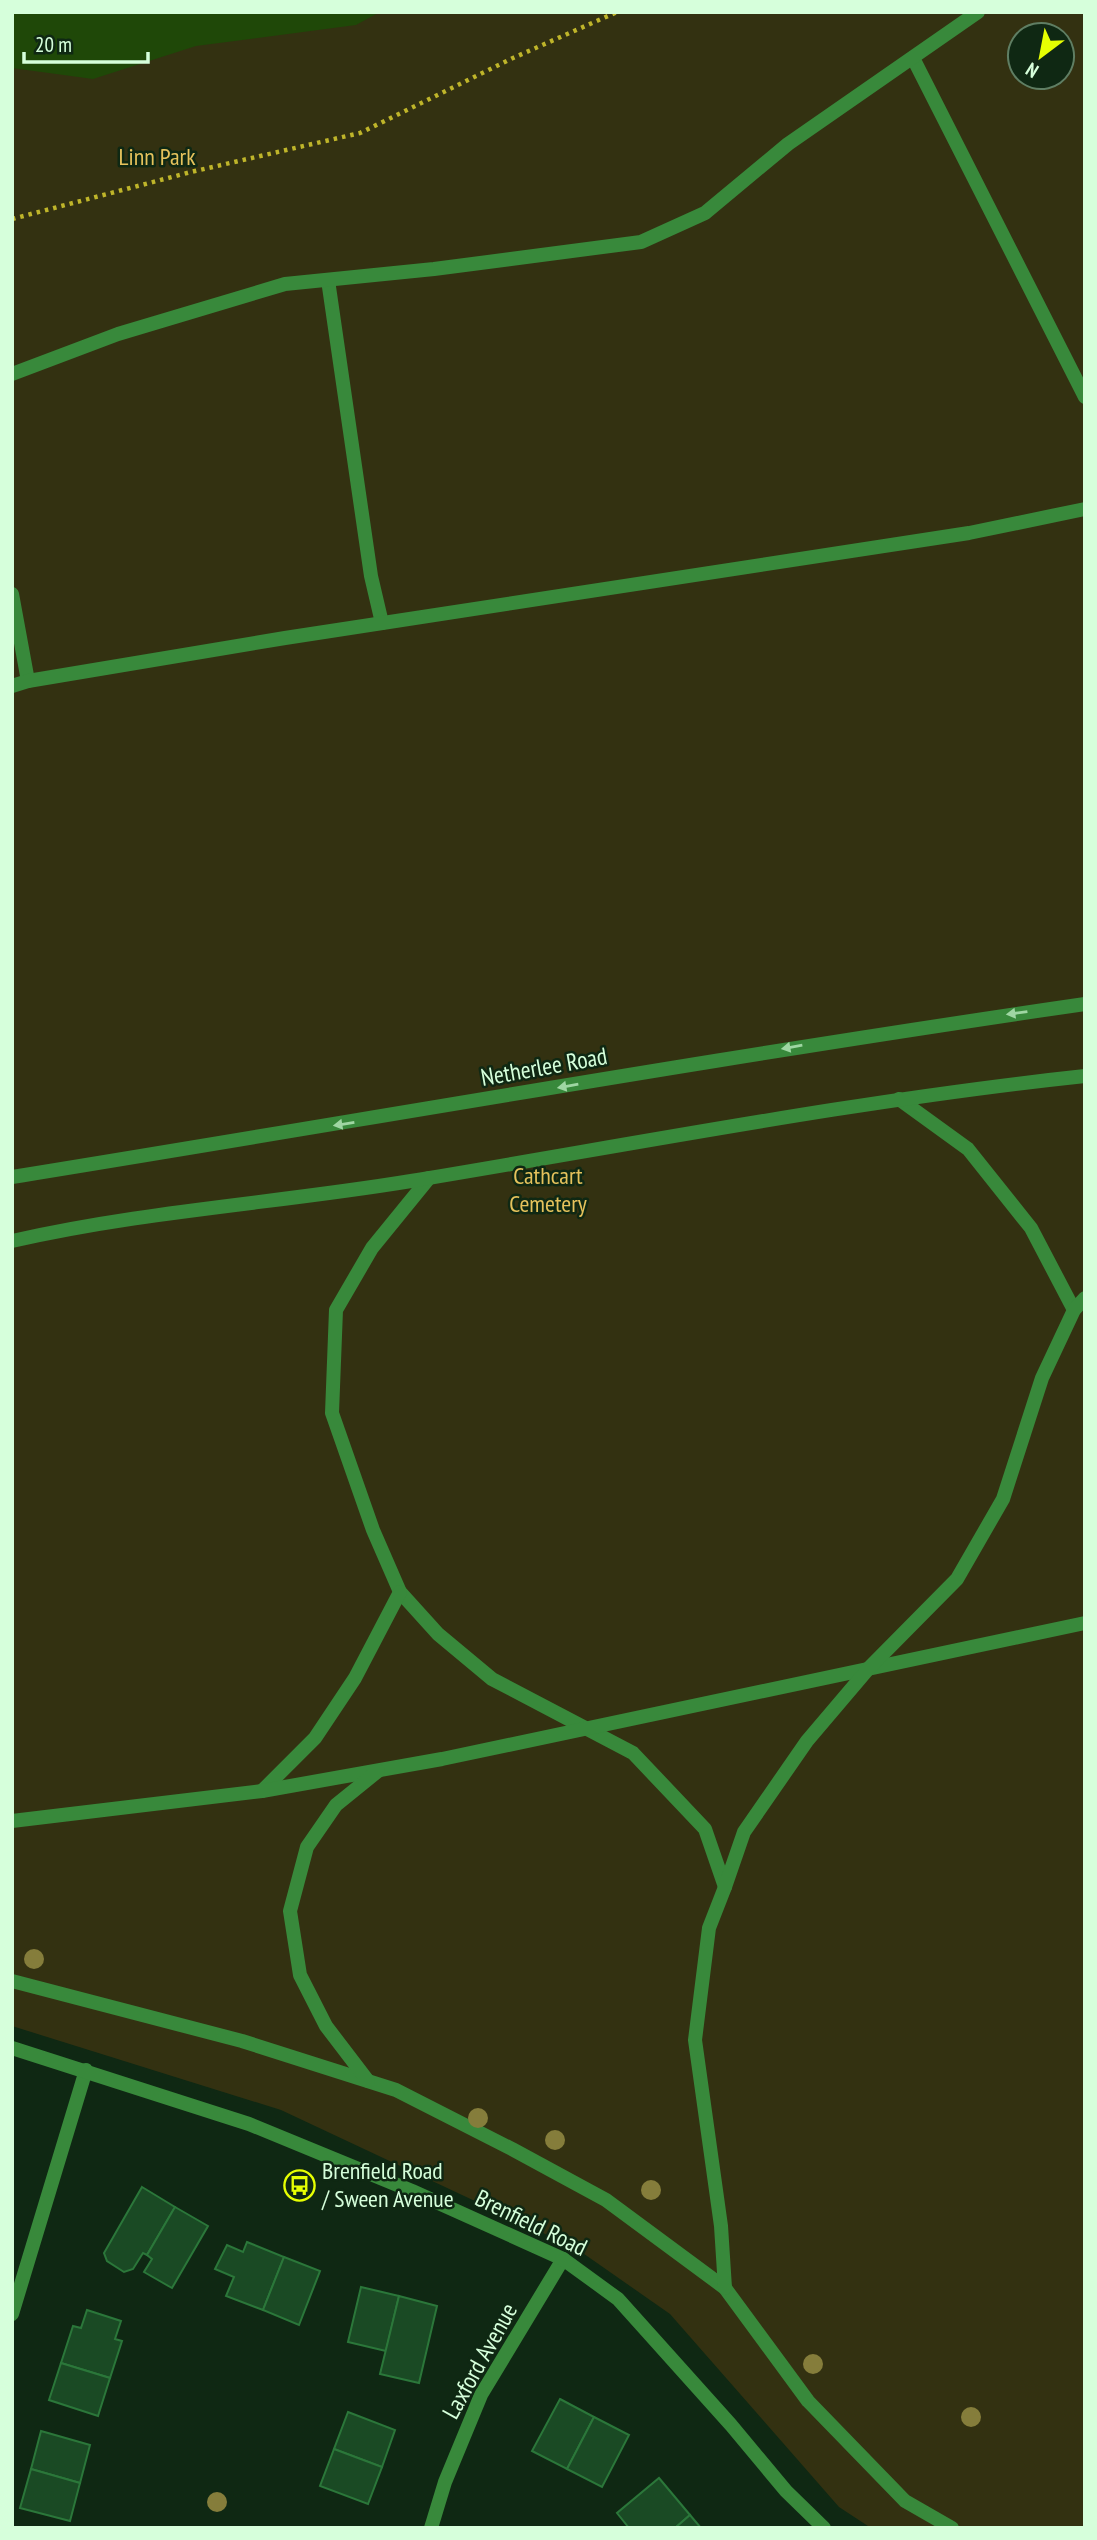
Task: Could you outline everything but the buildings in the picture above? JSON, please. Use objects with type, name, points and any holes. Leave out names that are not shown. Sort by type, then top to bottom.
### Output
[{"type":"street","points":[[12,374],[131,330],[285,284],[641,243],[705,213],[788,144],[978,12]]},
{"type":"street","points":[[913,58],[1085,397]]},
{"type":"street","points":[[328,280],[371,576],[382,623]]},
{"type":"street","points":[[12,686],[28,681],[382,623],[969,533],[1085,509]]},
{"type":"street","points":[[12,594],[28,681]]},
{"type":"street","name":"Netherlee Road","points":[[12,1177],[825,1042],[1085,1004]]},
{"type":"street","points":[[12,1241],[80,1226],[345,1192],[899,1099],[1085,1076]]},
{"type":"street","points":[[899,1099],[968,1149],[1031,1228],[1074,1310]]},
{"type":"street","points":[[429,1178],[372,1248],[336,1310],[332,1413],[373,1530],[400,1592],[438,1634],[492,1679],[633,1753],[705,1829],[724,1886]]},
{"type":"street","points":[[726,2288],[695,2040],[709,1928],[724,1886],[744,1832],[807,1741],[869,1668],[957,1579],[1003,1499],[1042,1378],[1074,1310],[1085,1298]]},
{"type":"street","points":[[262,1791],[315,1738],[355,1678],[400,1592]]},
{"type":"street","points":[[12,1821],[262,1791],[379,1770],[1085,1623]]},
{"type":"street","points":[[368,2081],[326,2026],[300,1975],[290,1911],[307,1847],[336,1805],[379,1770]]},
{"type":"street","points":[[12,1981],[242,2042],[396,2090],[606,2200],[726,2288],[808,2401],[905,2501],[952,2528]]},
{"type":"street","name":"Brenfield Road","points":[[12,2048],[249,2124],[412,2191],[563,2259],[618,2299],[786,2491],[824,2528]]},
{"type":"street","points":[[12,2314],[86,2070]]},
{"type":"street","name":"Laxford Avenue","points":[[431,2528],[445,2482],[481,2395],[563,2259]]},
{"type":"path","points":[[12,219],[191,172],[360,133],[513,58],[617,12]]},
{"type":"green space","name":"Cathcart Cemetery","points":[[12,12],[1085,12],[1085,2528],[871,2528],[839,2507],[670,2314],[577,2249],[281,2110],[12,2026]]},
{"type":"shaded area","points":[[12,12],[380,12],[356,25],[196,46],[93,79],[12,68]]},
{"type":"place","name":"Brenfield Road / Sween Avenue","points":[[299,2185]]},
{"type":"park label","name":"Linn Park","points":[[157,157]]}]
